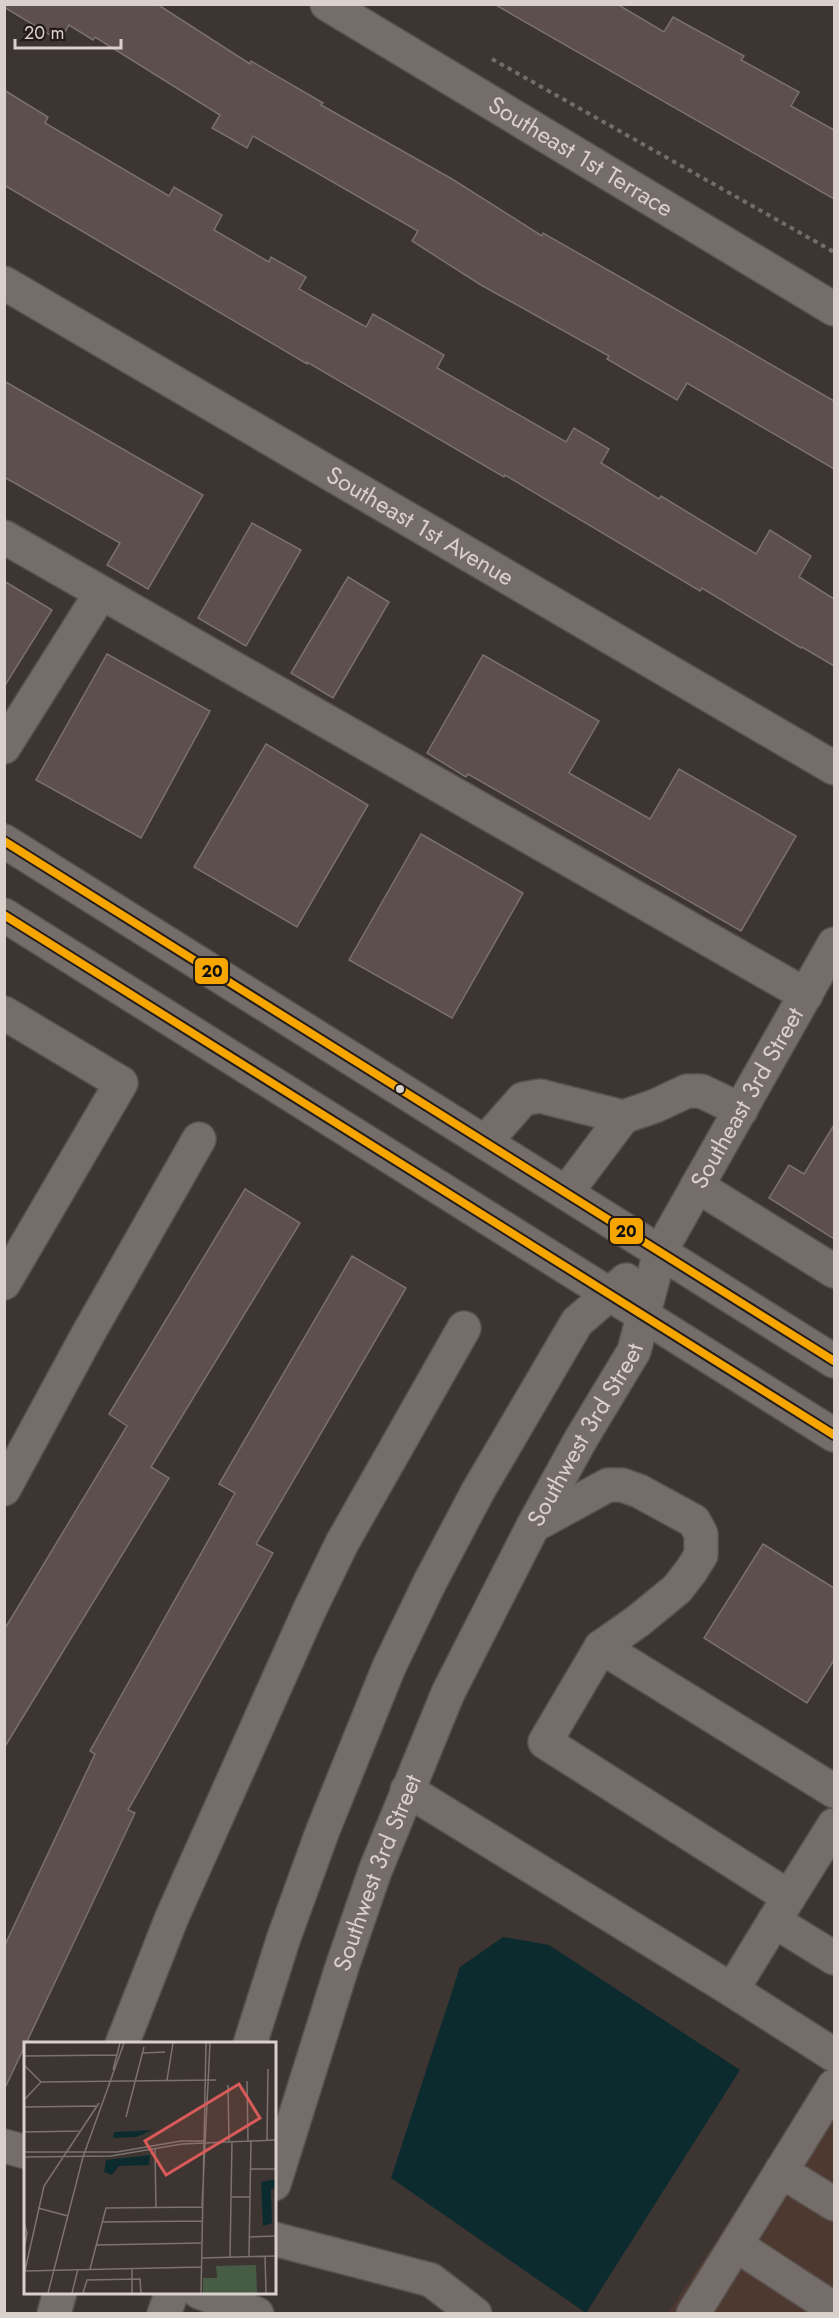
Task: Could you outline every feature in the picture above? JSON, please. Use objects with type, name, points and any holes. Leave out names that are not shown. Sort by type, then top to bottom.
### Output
[{"type":"street","name":"Southeast 1st Terrace","points":[[327,4],[834,309]]},
{"type":"street","name":"Southeast 1st Avenue","points":[[4,283],[834,768]]},
{"type":"street","points":[[4,537],[806,995]]},
{"type":"street","points":[[4,747],[100,593]]},
{"type":"street","points":[[4,842],[834,1360]]},
{"type":"street","points":[[4,915],[834,1435]]},
{"type":"street","name":"Southeast 3rd Street","points":[[660,1252],[834,944]]},
{"type":"street","points":[[4,1012],[121,1083],[4,1283]]},
{"type":"street","points":[[485,1142],[522,1099],[540,1096],[623,1117],[655,1106],[687,1091],[701,1091],[741,1110]]},
{"type":"street","points":[[566,1193],[623,1117]]},
{"type":"street","points":[[4,1489],[88,1334],[199,1139]]},
{"type":"street","points":[[697,1186],[834,1271]]},
{"type":"street","points":[[250,2042],[284,1937],[323,1830],[394,1656],[478,1491],[577,1322],[660,1252]]},
{"type":"street","name":"Southwest 3rd Street","points":[[276,2178],[342,1967],[375,1871],[407,1790],[448,1693],[533,1526],[581,1439],[634,1351],[660,1252]]},
{"type":"street","points":[[122,2042],[177,1907],[309,1611],[342,1543],[464,1328]]},
{"type":"street","points":[[533,1526],[608,1485],[622,1485],[639,1491],[694,1521],[701,1534],[701,1555],[691,1571],[677,1589],[601,1647],[545,1742],[782,1909],[834,1958]]},
{"type":"street","points":[[601,1647],[834,1791]]},
{"type":"street","points":[[407,1790],[834,2055]]},
{"type":"street","points":[[732,1990],[834,1825]]},
{"type":"street","points":[[693,2313],[834,2086]]},
{"type":"street","points":[[4,2146],[24,2151]]},
{"type":"street","points":[[781,2171],[834,2204]]},
{"type":"street","points":[[276,2240],[431,2280],[475,2313]]},
{"type":"street","points":[[736,2245],[834,2309]]},
{"type":"street","points":[[54,2313],[59,2294]]},
{"type":"street","points":[[164,2313],[171,2294]]},
{"type":"street","points":[[205,2294],[241,2306]]},
{"type":"path","points":[[483,54],[834,252]]},
{"type":"shaded area","points":[[834,2064],[834,2313],[668,2313]]},
{"type":"water","points":[[503,1937],[549,1945],[740,2070],[586,2313],[391,2178],[460,1967]]},
{"type":"building","points":[[4,4],[157,4],[250,64],[251,61],[323,103],[321,105],[452,179],[542,236],[543,233],[834,401],[834,469],[687,383],[677,400],[607,359],[609,356],[481,285],[412,241],[418,231],[253,136],[247,148],[212,128],[220,115],[95,37],[93,40],[69,25],[60,41],[4,7]]},
{"type":"building","points":[[494,4],[617,4],[664,32],[673,17],[744,56],[741,60],[799,92],[791,106],[834,130],[834,199]]},
{"type":"building","points":[[4,90],[48,117],[45,123],[169,196],[174,187],[222,215],[214,230],[269,262],[271,257],[306,277],[299,289],[366,327],[373,314],[444,355],[437,368],[566,442],[574,428],[609,449],[601,463],[659,499],[661,496],[756,554],[770,530],[811,556],[799,577],[834,599],[834,666],[702,588],[700,591],[505,475],[504,477],[307,362],[307,364],[4,185]]},
{"type":"building","points":[[4,381],[203,495],[148,589],[107,565],[120,543],[4,477]]},
{"type":"building","points":[[252,523],[301,550],[246,646],[198,618]]},
{"type":"building","points":[[348,577],[389,602],[333,698],[291,673]]},
{"type":"building","points":[[4,581],[52,610],[4,687]]},
{"type":"building","points":[[107,654],[210,711],[141,838],[36,780]]},
{"type":"building","points":[[483,655],[599,721],[569,773],[650,819],[679,769],[796,836],[741,931],[468,774],[466,777],[427,753]]},
{"type":"building","points":[[266,744],[368,805],[297,927],[194,867]]},
{"type":"building","points":[[421,834],[523,893],[452,1018],[349,960]]},
{"type":"building","points":[[834,1125],[834,1239],[769,1198],[789,1165],[804,1174]]},
{"type":"building","points":[[245,1189],[300,1223],[151,1467],[169,1478],[4,1748],[4,1630],[127,1426],[109,1414]]},
{"type":"building","points":[[352,1256],[406,1288],[256,1544],[273,1553],[128,1810],[135,1813],[27,2042],[24,2042],[24,2048],[4,2090],[4,1947],[95,1754],[90,1751],[235,1493],[219,1484]]},
{"type":"building","points":[[763,1544],[834,1588],[834,1660],[807,1703],[704,1638]]},
{"type":"transit line","name":"20","points":[[4,841],[834,1361]]},
{"type":"transit line","name":"20","points":[[4,915],[834,1435]]}]
